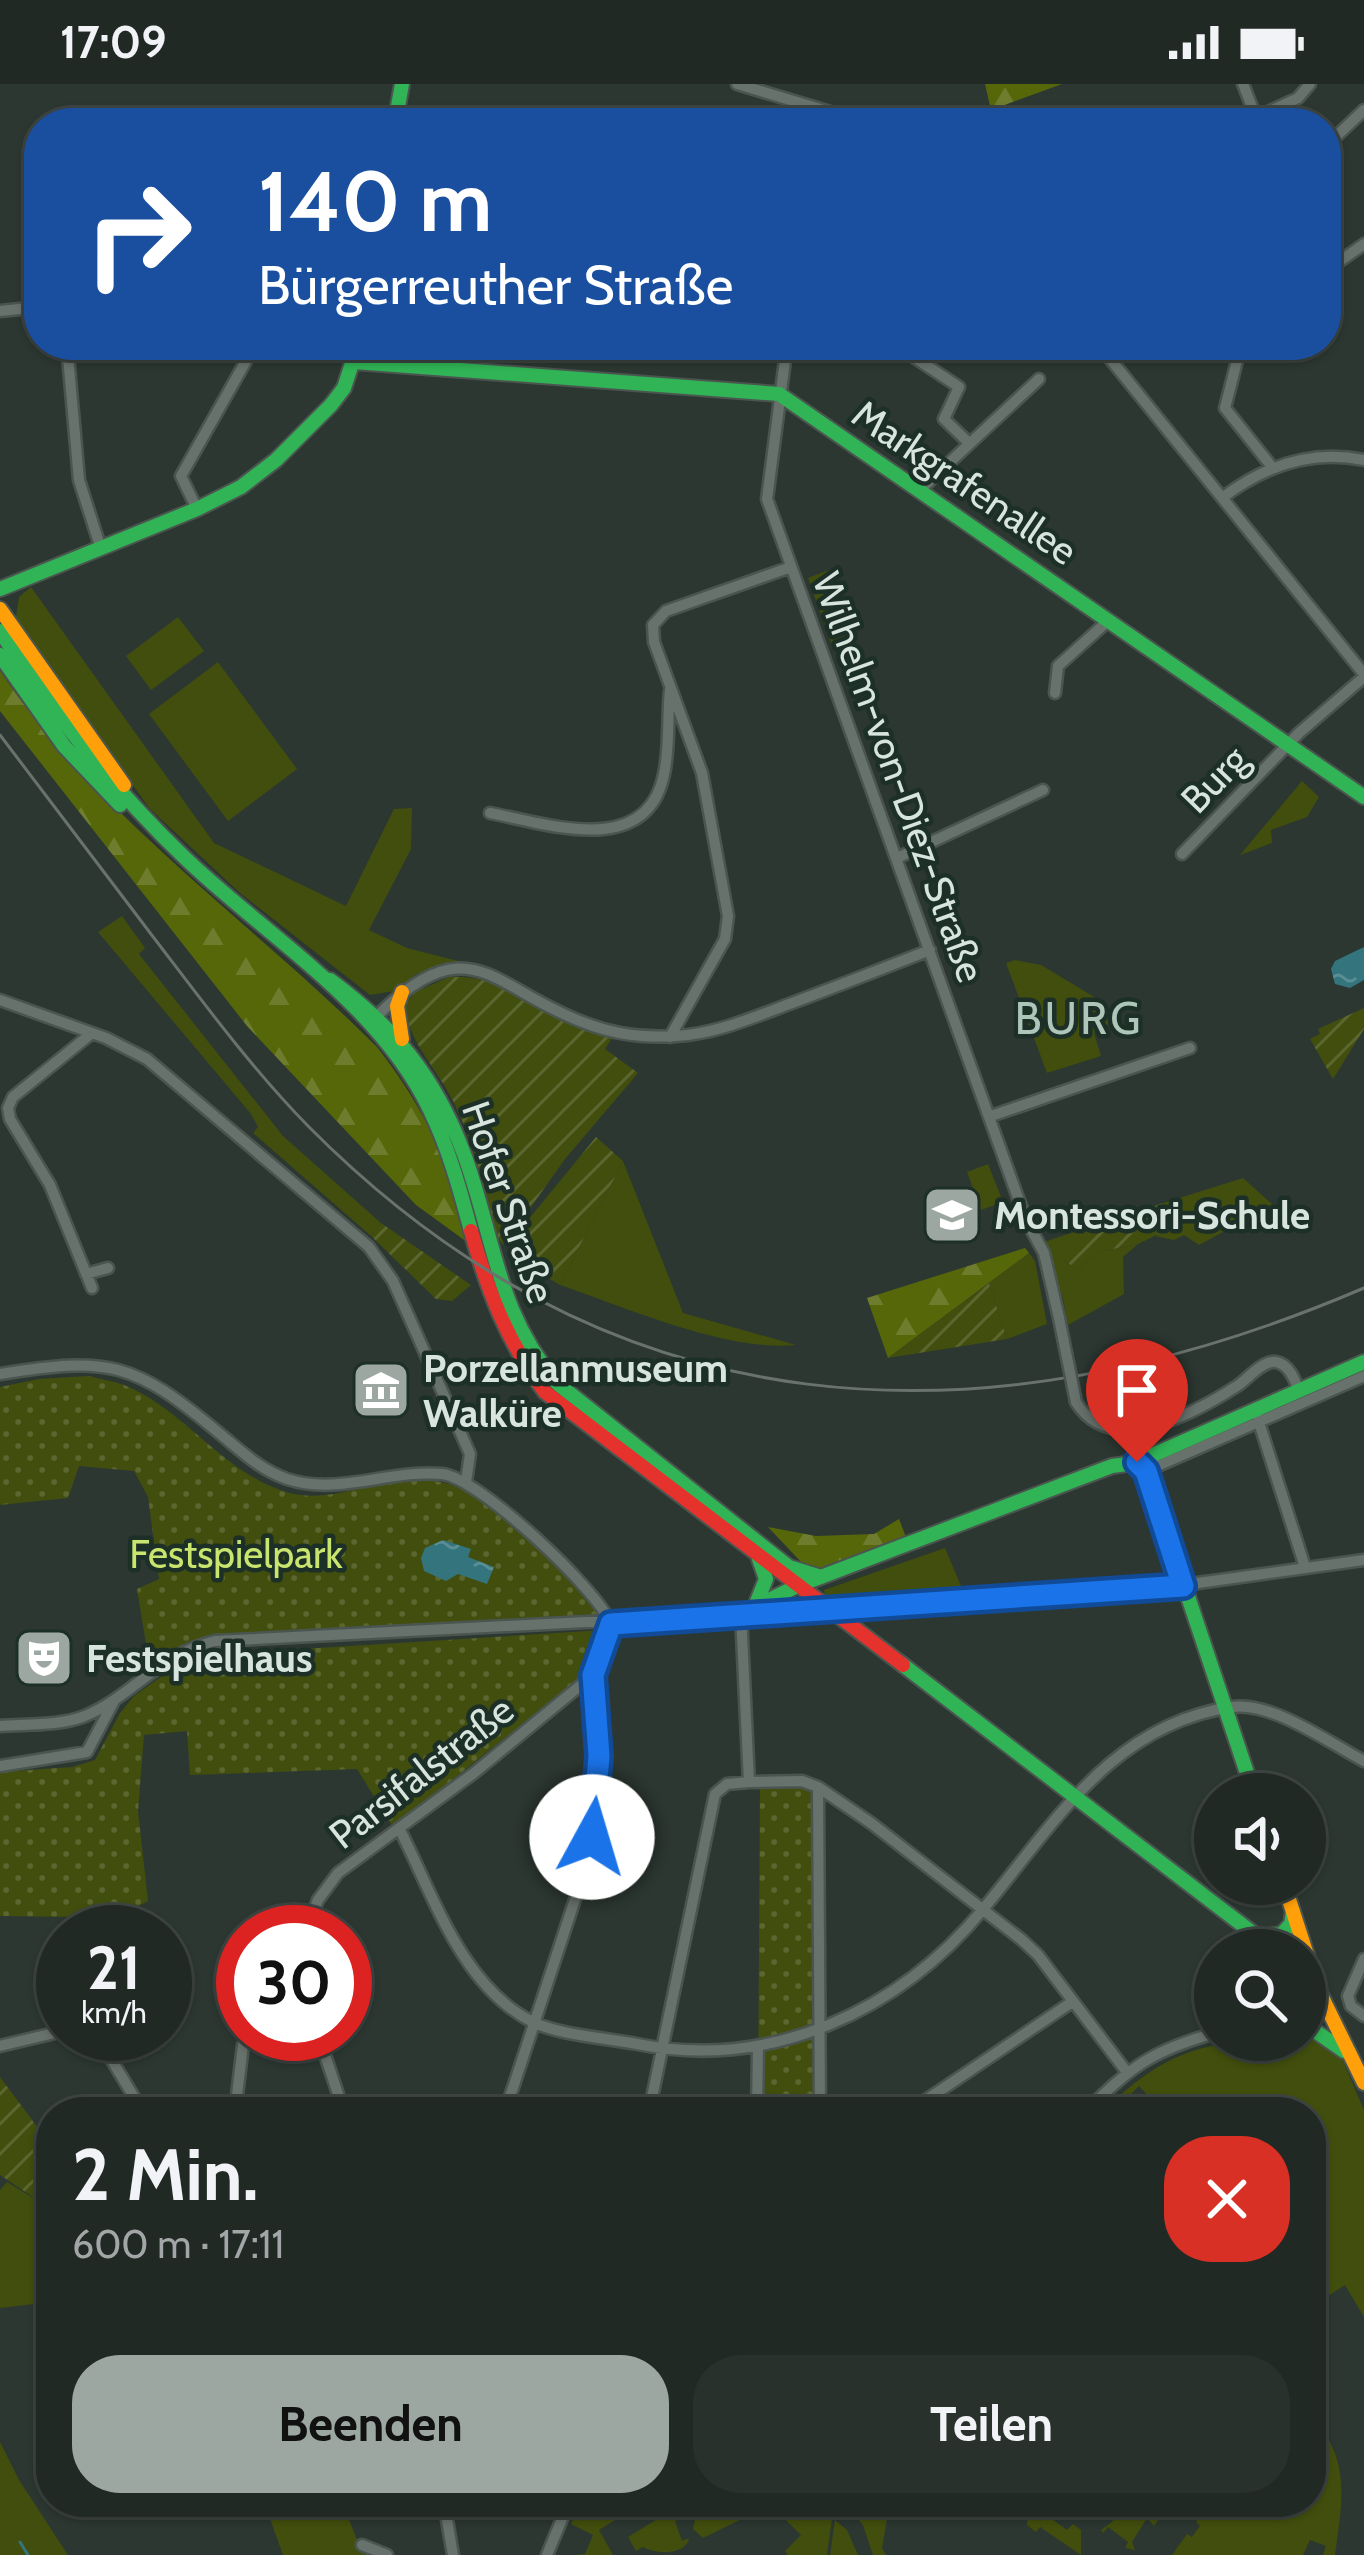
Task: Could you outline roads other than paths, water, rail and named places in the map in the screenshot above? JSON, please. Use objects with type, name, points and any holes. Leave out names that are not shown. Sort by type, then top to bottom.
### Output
[{"type":"main road","points":[[0,589],[242,487],[331,405],[355,362]]},
{"type":"main road","name":"Markgrafenallee","points":[[355,362],[779,394],[1364,797]]},
{"type":"main road","points":[[0,574],[28,578]]},
{"type":"main road","points":[[28,578],[3,620],[132,795],[145,820]]},
{"type":"main road","points":[[0,655],[88,774],[120,806],[145,820]]},
{"type":"main road","name":"Hofer Straße","points":[[145,820],[218,890],[404,1043],[444,1106],[465,1157],[511,1314],[531,1353],[558,1384],[789,1567],[821,1577]]},
{"type":"main road","name":"Hofer Straße","points":[[313,968],[351,992],[429,1106],[450,1153],[497,1317],[529,1374],[545,1391],[759,1559],[1250,1929]]},
{"type":"main road","points":[[351,992],[374,1001],[399,995],[397,1020],[404,1043]]},
{"type":"main road","points":[[740,1614],[797,1586],[1137,1465],[1157,1450],[1257,1415],[1299,1390],[1364,1362]]},
{"type":"main road","points":[[1137,1465],[1247,1773]]},
{"type":"main road","points":[[756,1604],[766,1579],[759,1559]]},
{"type":"main road","points":[[777,1612],[775,1601],[780,1594]]},
{"type":"main road","points":[[740,1614],[829,1610]]},
{"type":"main road","points":[[1291,1905],[1298,1929]]},
{"type":"main road","points":[[1286,1929],[1293,1912]]},
{"type":"main road","points":[[1326,2012],[1364,2083]]},
{"type":"main road","points":[[1326,2036],[1355,2063]]},
{"type":"street","points":[[737,84],[808,108]]},
{"type":"street","points":[[1279,108],[1298,98],[1310,84]]},
{"type":"street","points":[[1341,132],[1364,110]]},
{"type":"street","points":[[68,360],[79,480],[100,549]]},
{"type":"street","points":[[197,509],[181,476],[247,360]]},
{"type":"street","name":"Wilhelm-von-Diez-Straße","points":[[785,360],[767,500],[1026,1220],[1044,1253],[1076,1402],[1096,1423],[1136,1430],[1156,1426],[1231,1390],[1271,1362],[1289,1371],[1299,1390]]},
{"type":"street","points":[[918,360],[959,387],[944,419],[968,443]]},
{"type":"street","points":[[1111,360],[1364,675],[1288,744]]},
{"type":"street","points":[[1236,360],[1225,408],[1272,467]]},
{"type":"street","points":[[920,490],[1039,380]]},
{"type":"street","points":[[1222,498],[1272,467],[1323,456],[1364,460]]},
{"type":"street","points":[[670,1037],[725,939],[728,916],[702,772],[653,636],[659,616],[791,567]]},
{"type":"street","points":[[1055,693],[1058,666],[1108,620]]},
{"type":"street","points":[[490,813],[587,830],[611,830],[635,820],[652,804],[664,778],[670,687]]},
{"type":"street","name":"Burg","points":[[1182,854],[1288,744]]},
{"type":"street","points":[[897,858],[1043,790]]},
{"type":"street","points":[[372,1020],[430,975],[483,970],[583,1023],[616,1033],[670,1037],[737,1023],[930,950]]},
{"type":"street","points":[[0,1016],[6,1003],[134,1051],[163,1070],[379,1257],[470,1454],[466,1482]]},
{"type":"street","points":[[92,1033],[13,1097],[8,1108],[50,1185],[92,1288]]},
{"type":"street","points":[[991,1116],[1190,1048]]},
{"type":"street","points":[[86,1274],[108,1268]]},
{"type":"street","points":[[0,1374],[64,1364],[141,1376],[170,1393],[256,1463],[302,1483],[441,1474],[466,1482],[594,1594],[611,1624],[593,1675],[598,1713],[597,1811],[571,1920],[510,2097]]},
{"type":"street","points":[[1305,1567],[1257,1415],[1364,1376]]},
{"type":"street","points":[[829,1610],[1183,1586],[1364,1560]]},
{"type":"street","points":[[0,1726],[83,1717],[164,1661],[215,1641],[740,1614],[749,1782]]},
{"type":"street","name":"Parsifalstraße","points":[[316,1905],[332,1879],[593,1675]]},
{"type":"street","points":[[0,1766],[87,1752],[115,1698]]},
{"type":"street","points":[[399,1828],[471,1966],[488,1988],[534,2024],[664,2050],[758,2048],[819,2031],[856,2013],[919,1971],[983,1910],[1074,1793],[1136,1743],[1166,1728],[1226,1707],[1255,1705],[1364,1761]]},
{"type":"street","points":[[653,2097],[715,1794],[727,1784],[749,1782],[802,1781],[818,1787],[983,1910],[1038,1955],[1126,2072]]},
{"type":"street","points":[[818,1787],[820,2097]]},
{"type":"street","points":[[1364,1959],[1348,1996],[1351,2006],[1364,2016]]},
{"type":"street","points":[[930,2097],[1072,2002]]},
{"type":"street","points":[[0,2046],[36,2037]]},
{"type":"street","points":[[1100,2097],[1151,2054],[1194,2040]]},
{"type":"street","points":[[757,2097],[758,2048]]},
{"type":"street","points":[[112,2061],[134,2097]]},
{"type":"street","points":[[237,2097],[241,2061]]},
{"type":"street","points":[[327,2061],[339,2097]]},
{"type":"street","points":[[447,2517],[453,2555]]},
{"type":"street","points":[[547,2555],[563,2517]]},
{"type":"street","points":[[362,2545],[387,2555]]},
{"type":"water","points":[[1364,947],[1364,980],[1350,988],[1335,984],[1331,969],[1335,961]]},
{"type":"water","points":[[443,1540],[471,1549],[468,1557],[494,1567],[487,1584],[458,1574],[446,1581],[424,1571],[425,1548]]},
{"type":"waterway","points":[[20,2542],[28,2555]]},
{"type":"railway","points":[[0,735],[228,1035],[309,1127],[426,1229],[549,1305],[676,1356],[807,1384],[942,1390],[1080,1375],[1221,1341],[1364,1288]]},
{"type":"place","name":"Montessori-Schule","points":[[952,1215]]},
{"type":"place","name":"Porzellanmuseum Walküre","points":[[381,1390]]},
{"type":"place","name":"Festspielhaus","points":[[44,1658]]},
{"type":"district","name":"BURG","points":[[1079,1018]]},
{"type":"park label","name":"Festspielpark","points":[[236,1554]]}]
